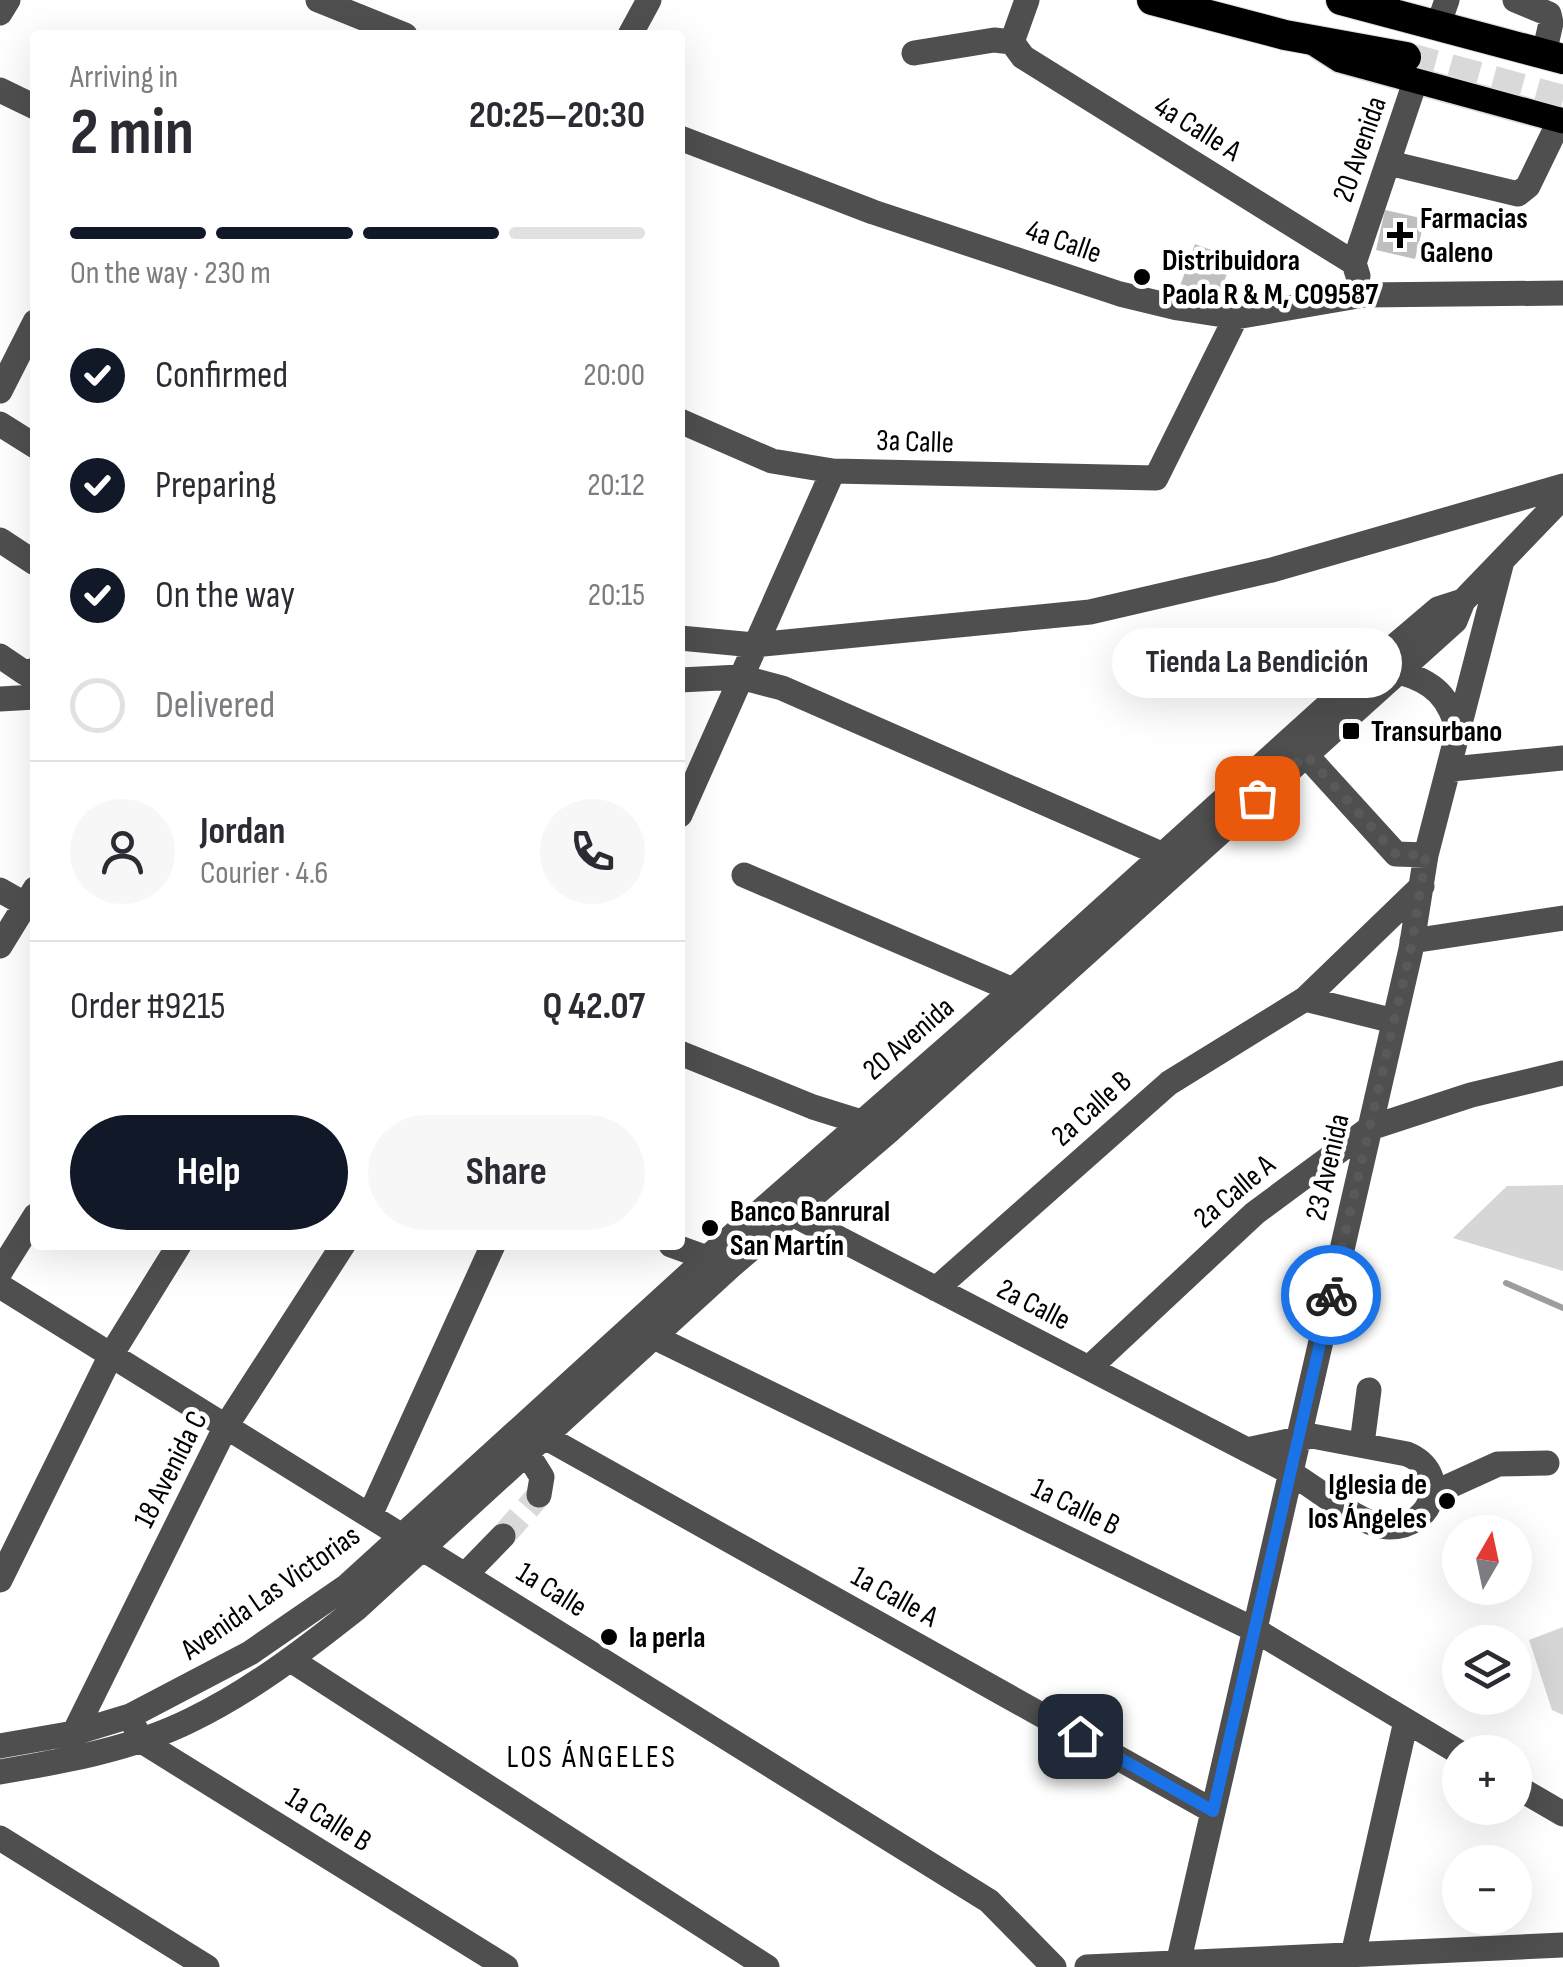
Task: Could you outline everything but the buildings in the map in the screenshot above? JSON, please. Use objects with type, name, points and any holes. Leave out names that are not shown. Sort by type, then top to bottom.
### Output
[{"type":"highway","points":[[1152,0],[1411,69]]},
{"type":"highway","points":[[1341,0],[1443,13],[1554,56]]},
{"type":"main road","points":[[1411,69],[1562,120]]},
{"type":"street","points":[[0,14],[8,0]]},
{"type":"street","points":[[318,0],[393,30]]},
{"type":"street","points":[[633,30],[649,0]]},
{"type":"street","points":[[914,53],[994,40],[1012,42],[1027,0]]},
{"type":"street","points":[[1516,0],[1548,14],[1554,56]]},
{"type":"street","name":"4a Calle A","points":[[1012,42],[1023,57],[1354,263]]},
{"type":"street","name":"20 Avenida","points":[[1354,263],[1389,163],[1411,69]]},
{"type":"street","points":[[0,90],[30,105]]},
{"type":"street","points":[[1389,163],[1518,194],[1528,186],[1562,120]]},
{"type":"street","name":"4a Calle","points":[[685,140],[873,212],[1120,294],[1236,317],[1364,295],[1563,292]]},
{"type":"street","points":[[1354,263],[1364,295]]},
{"type":"street","name":"3a Calle","points":[[685,423],[772,461],[833,471],[1156,478],[1236,317]]},
{"type":"street","points":[[0,391],[30,332]]},
{"type":"street","points":[[0,424],[30,443]]},
{"type":"street","points":[[685,804],[833,471]]},
{"type":"street","points":[[685,638],[754,645],[1090,612],[1272,570],[1563,486]]},
{"type":"street","name":"20 Avenida","points":[[414,1542],[707,1258],[1013,990],[1306,755],[1399,672],[1455,621],[1463,601],[1563,497]]},
{"type":"street","points":[[0,540],[30,560]]},
{"type":"street","name":"23 Avenida","points":[[1167,1965],[1213,1811],[1412,941],[1426,855],[1452,769],[1502,561]]},
{"type":"street","name":"20 Avenida","points":[[414,1542],[536,1445],[792,1214],[1438,609],[1463,601]]},
{"type":"street","points":[[0,656],[20,673]]},
{"type":"street","points":[[1399,672],[1428,680],[1450,703],[1459,732]]},
{"type":"street","points":[[685,680],[740,677],[782,688],[1174,859]]},
{"type":"street","points":[[0,700],[30,698]]},
{"type":"street","points":[[1306,755],[1396,854],[1426,855]]},
{"type":"street","points":[[1452,769],[1563,758]]},
{"type":"street","points":[[744,875],[1013,990]]},
{"type":"street","name":"2a Calle B","points":[[936,1290],[1169,1082],[1306,999],[1422,886]]},
{"type":"street","points":[[0,890],[30,900]]},
{"type":"street","points":[[0,946],[30,904]]},
{"type":"street","points":[[1412,941],[1563,918]]},
{"type":"street","points":[[1306,999],[1394,1021]]},
{"type":"street","points":[[685,1056],[861,1122]]},
{"type":"street","name":"2a Calle A","points":[[1089,1368],[1254,1213],[1370,1128],[1471,1095],[1563,1074]]},
{"type":"street","name":"2a Calle","points":[[792,1214],[1291,1472],[1380,1527],[1407,1526],[1420,1520],[1432,1494]]},
{"type":"street","points":[[0,1272],[30,1224]]},
{"type":"street","points":[[0,1580],[111,1354],[176,1250]]},
{"type":"street","name":"18 Avenida C","points":[[74,1733],[226,1426],[339,1250]]},
{"type":"street","points":[[370,1515],[491,1250]]},
{"type":"street","points":[[685,1250],[707,1258]]},
{"type":"street","name":"1a Calle","points":[[0,1286],[989,1901],[1054,1967]]},
{"type":"street","name":"1a Calle B","points":[[654,1336],[1255,1630],[1442,1742]]},
{"type":"street","points":[[1362,1444],[1368,1390]]},
{"type":"street","points":[[1247,1450],[1299,1437],[1362,1444],[1418,1458],[1430,1472],[1432,1494],[1498,1464],[1547,1463]]},
{"type":"street","points":[[536,1445],[542,1477],[539,1495]]},
{"type":"street","name":"1a Calle A","points":[[536,1445],[1213,1811]]},
{"type":"street","points":[[466,1574],[504,1536]]},
{"type":"street","name":"Avenida Las Victorias","points":[[0,1746],[190,1720],[291,1660],[395,1576],[414,1542]]},
{"type":"street","name":"Avenida Las Victorias","points":[[0,1772],[135,1728],[414,1542]]},
{"type":"street","points":[[291,1660],[766,1967]]},
{"type":"street","points":[[1353,1955],[1406,1721]]},
{"type":"street","name":"1a Calle B","points":[[135,1728],[506,1967]]},
{"type":"street","points":[[1532,1796],[1563,1814]]},
{"type":"street","points":[[0,1838],[168,1957],[207,1967]]},
{"type":"street","points":[[1087,1967],[1229,1965],[1563,1945]]},
{"type":"shaded area","points":[[1563,1185],[1563,1271],[1453,1238],[1507,1186]]},
{"type":"shaded area","points":[[1563,1627],[1563,1715],[1552,1710],[1532,1639]]},
{"type":"waterway","points":[[1506,1283],[1563,1308]]},
{"type":"tunnel","points":[[1406,57],[1563,100]]},
{"type":"tunnel","points":[[503,1536],[539,1495]]},
{"type":"way so far","points":[[1257,798],[1306,755],[1396,854],[1426,855],[1411,948],[1331,1295]]},
{"type":"place","name":"Farmacias Galeno","points":[[1400,235]]},
{"type":"place","name":"Distribuidora Paola R & M, C09587","points":[[1142,277]]},
{"type":"place","name":"Transurbano","points":[[1351,731]]},
{"type":"place","name":"Tienda La Bendición","points":[[1257,798]]},
{"type":"place","name":"Banco Banrural San Martín","points":[[710,1228]]},
{"type":"place","name":"Iglesia de los Ángeles","points":[[1447,1501]]},
{"type":"place","name":"la perla","points":[[609,1637]]},
{"type":"district","name":"LOS ÁNGELES","points":[[592,1756]]},
{"type":"route","points":[[1080,1736],[1213,1811],[1331,1295]]}]
